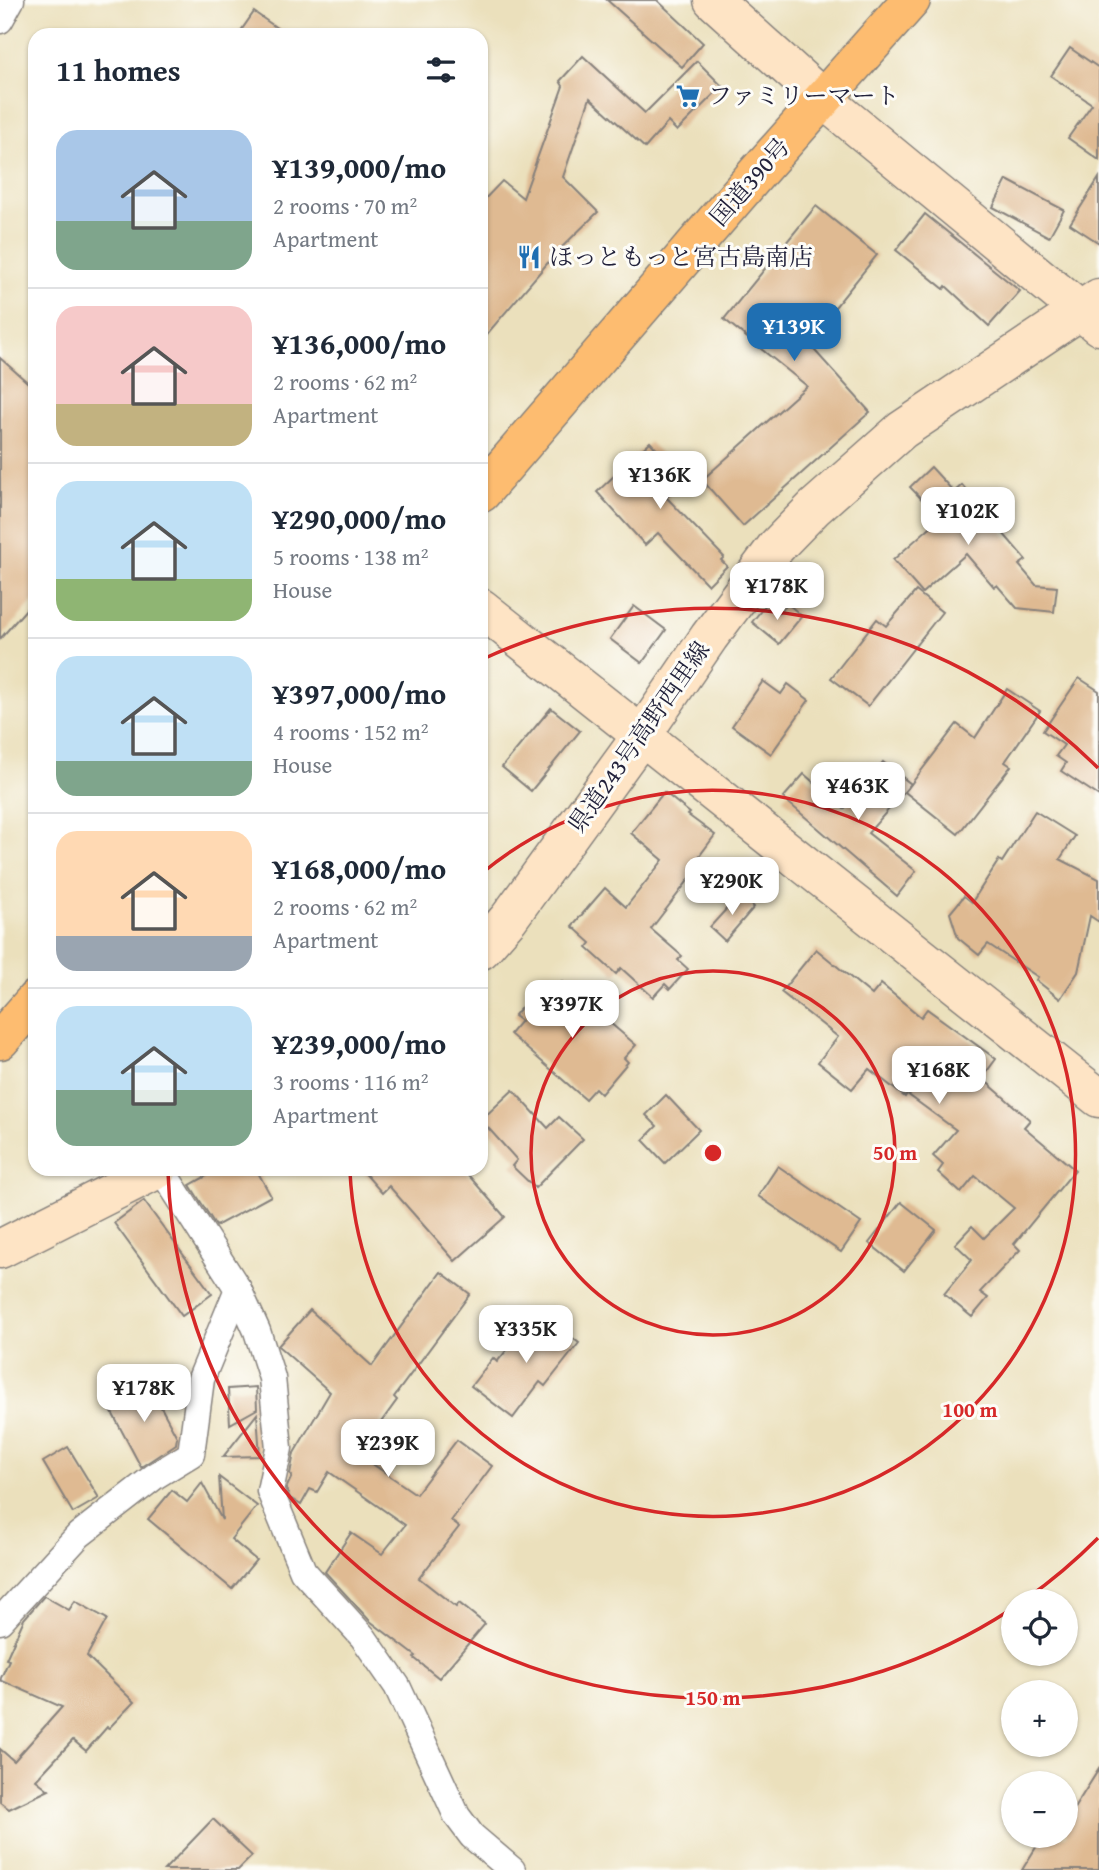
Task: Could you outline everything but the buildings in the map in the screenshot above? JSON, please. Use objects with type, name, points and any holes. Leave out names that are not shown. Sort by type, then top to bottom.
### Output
[{"type":"highway","name":"国道390号","points":[[488,486],[911,0]]},
{"type":"highway","points":[[0,1040],[28,1008]]},
{"type":"street","points":[[0,20],[10,0]]},
{"type":"street","points":[[713,0],[823,99],[1093,312]]},
{"type":"street","name":"県道243号高野西里線","points":[[488,942],[509,918],[776,547],[814,508],[902,430],[1093,312]]},
{"type":"street","points":[[488,614],[1099,1098]]},
{"type":"street","points":[[10,1238],[144,1176]]},
{"type":"street","points":[[164,1176],[238,1289],[257,1331],[272,1378],[279,1448],[270,1491],[303,1571],[363,1637],[397,1686],[457,1816],[472,1836],[512,1870]]},
{"type":"street","points":[[0,1622],[79,1535],[155,1476],[191,1454],[201,1379],[238,1289]]},
{"type":"place","name":"ファミリーマート","points":[[688,96]]},
{"type":"place","name":"ほっともっと宮古島南店","points":[[529,257]]}]
